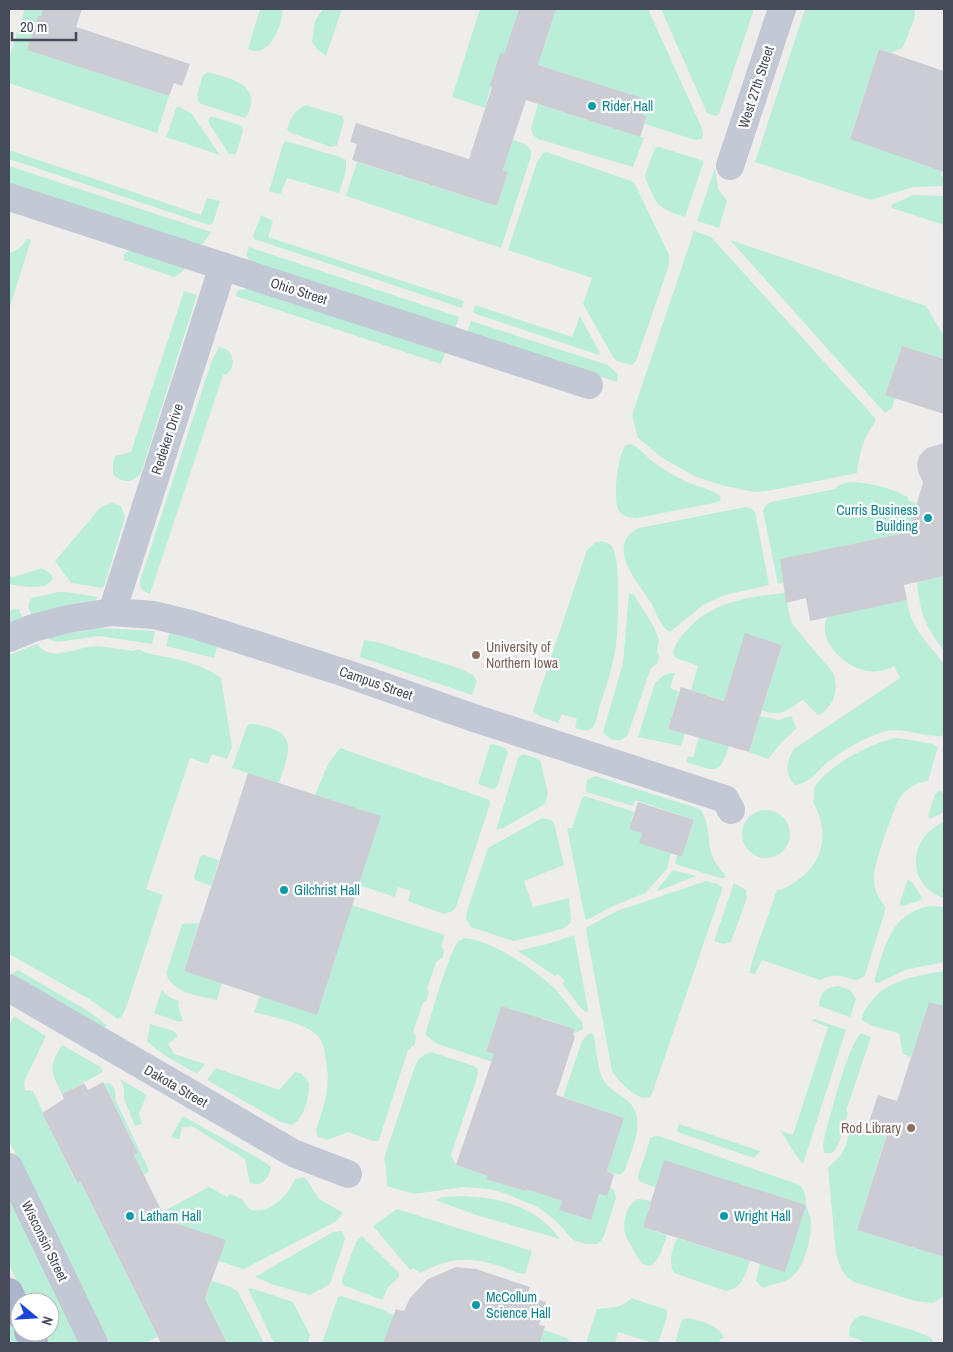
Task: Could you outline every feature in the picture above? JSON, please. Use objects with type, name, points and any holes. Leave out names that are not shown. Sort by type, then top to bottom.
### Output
[{"type":"street","name":"West 27th Street","points":[[730,166],[782,9]]},
{"type":"street","name":"Ohio Street","points":[[9,196],[589,385]]},
{"type":"street","name":"Redeker Drive","points":[[112,612],[223,266]]},
{"type":"street","name":"Campus Street","points":[[9,638],[33,628],[68,619],[112,612],[154,615],[259,644],[725,799],[731,810]]},
{"type":"street","name":"Dakota Street","points":[[10,991],[293,1153],[348,1174]]},
{"type":"street","name":"Wisconsin Street","points":[[9,1167],[94,1343]]},
{"type":"green space","points":[[25,9],[43,10],[41,16],[38,16],[27,50],[169,96],[157,133],[9,83],[9,58]]},
{"type":"green space","points":[[260,9],[283,9],[280,24],[273,39],[262,50],[255,51],[248,49]]},
{"type":"green space","points":[[323,9],[342,9],[326,56],[312,42],[315,21]]},
{"type":"green space","points":[[480,9],[519,9],[504,54],[500,54],[485,108],[452,97]]},
{"type":"green space","points":[[556,9],[648,9],[701,126],[702,139],[695,140],[645,124],[647,116],[637,113],[641,98],[538,65]]},
{"type":"green space","points":[[661,9],[754,9],[719,114],[716,116],[707,113]]},
{"type":"green space","points":[[805,9],[915,9],[914,20],[903,47],[891,53],[879,49],[850,138],[942,171],[941,176],[944,177],[942,186],[913,187],[871,200],[755,162]]},
{"type":"green space","points":[[208,72],[237,82],[248,90],[251,96],[251,104],[245,118],[201,104],[198,101],[197,95],[203,75]]},
{"type":"green space","points":[[538,104],[644,138],[633,167],[538,139],[533,135],[531,128]]},
{"type":"green space","points":[[306,105],[342,116],[344,121],[337,145],[331,147],[289,132],[287,129],[290,121],[299,109]]},
{"type":"green space","points":[[177,106],[191,113],[220,155],[166,137]]},
{"type":"green space","points":[[210,117],[242,126],[243,131],[236,154],[229,154],[210,125],[208,121]]},
{"type":"green space","points":[[513,140],[525,144],[531,150],[531,156],[501,248],[346,196],[357,162],[497,206],[508,172],[503,170]]},
{"type":"green space","points":[[286,141],[346,160],[346,171],[339,193],[287,178],[281,193],[269,191],[283,144]]},
{"type":"green space","points":[[659,147],[704,161],[685,217],[668,211],[659,205],[646,180],[645,175],[655,148]]},
{"type":"green space","points":[[9,150],[201,215],[207,198],[220,201],[213,223],[209,225],[9,159]]},
{"type":"green space","points":[[547,152],[634,182],[669,255],[669,265],[636,361],[632,365],[617,361],[613,357],[583,304],[592,278],[508,250],[537,162],[543,153]]},
{"type":"green space","points":[[9,166],[211,232],[203,244],[198,245],[9,184]]},
{"type":"green space","points":[[715,168],[718,189],[727,201],[719,228],[697,221]]},
{"type":"green space","points":[[913,195],[944,196],[944,225],[892,208],[891,205]]},
{"type":"green space","points":[[261,215],[273,221],[268,237],[464,301],[462,308],[254,239],[253,236]]},
{"type":"green space","points":[[694,231],[711,237],[875,418],[859,458],[857,473],[755,492],[725,486],[696,477],[661,457],[638,438],[632,415]]},
{"type":"green space","points":[[27,238],[31,240],[9,310],[9,253],[20,248]]},
{"type":"green space","points":[[730,240],[926,306],[944,336],[944,359],[902,346],[885,395],[895,398],[892,408],[885,413]]},
{"type":"green space","points":[[249,247],[459,317],[455,329],[252,262],[246,255]]},
{"type":"green space","points":[[130,250],[185,268],[174,277],[124,260],[124,254]]},
{"type":"green space","points":[[248,288],[445,353],[441,364],[236,296],[237,291]]},
{"type":"green space","points":[[184,291],[197,295],[141,473],[135,479],[124,481],[113,474],[115,456],[131,452]]},
{"type":"green space","points":[[475,305],[572,337],[580,316],[600,353],[599,355],[473,313]]},
{"type":"green space","points":[[471,321],[608,365],[618,374],[617,382],[466,335]]},
{"type":"green space","points":[[219,347],[228,350],[232,356],[232,365],[230,371],[223,375],[150,594],[142,589],[140,581],[212,360]]},
{"type":"green space","points":[[631,444],[675,476],[716,493],[721,498],[719,502],[637,518],[623,515],[619,511],[616,497],[618,466],[623,450],[626,445]]},
{"type":"green space","points":[[849,482],[887,488],[908,497],[909,501],[917,503],[909,532],[781,559],[784,583],[778,584],[763,511],[766,505],[771,502],[835,489],[837,486]]},
{"type":"green space","points":[[112,503],[121,506],[125,517],[104,587],[71,583],[55,561],[100,508]]},
{"type":"green space","points":[[746,507],[755,512],[769,585],[725,595],[703,605],[670,632],[661,623],[627,564],[624,544],[629,535],[639,528]]},
{"type":"green space","points":[[602,541],[611,545],[617,563],[618,624],[610,675],[596,719],[591,729],[584,730],[575,728],[577,719],[562,714],[558,723],[539,716],[533,711],[587,550],[596,542]]},
{"type":"green space","points":[[42,568],[50,573],[53,578],[45,585],[33,587],[9,584],[9,576],[13,577]]},
{"type":"green space","points":[[944,576],[944,651],[924,619],[917,582]]},
{"type":"green space","points":[[59,592],[98,597],[94,602],[32,616],[29,605],[32,598]]},
{"type":"green space","points":[[629,593],[634,595],[654,627],[659,640],[657,652],[659,655],[658,663],[651,668],[628,734],[622,739],[616,740],[609,738],[603,732],[623,663]]},
{"type":"green space","points":[[785,593],[793,625],[834,674],[836,687],[833,701],[823,713],[818,715],[803,700],[788,710],[779,713],[762,710],[782,645],[746,634],[724,701],[691,690],[698,666],[676,658],[673,653],[677,642],[686,631],[699,619],[721,606],[759,596]]},
{"type":"green space","points":[[907,600],[916,628],[944,664],[944,731],[942,736],[896,730],[880,733],[847,749],[829,761],[810,779],[795,785],[791,781],[787,767],[794,749],[900,678],[894,666],[872,672],[859,669],[842,659],[834,651],[826,634],[825,625],[828,616]]},
{"type":"green space","points":[[19,609],[23,620],[9,626],[11,610]]},
{"type":"green space","points":[[98,628],[155,631],[152,644],[99,636],[57,642],[47,637]]},
{"type":"green space","points":[[170,632],[218,645],[214,658],[166,646]]},
{"type":"green space","points":[[364,640],[377,642],[461,669],[473,675],[477,681],[472,695],[360,657]]},
{"type":"green space","points":[[37,644],[43,650],[50,653],[97,646],[133,651],[139,649],[150,654],[192,664],[221,678],[232,747],[227,759],[212,754],[208,764],[190,758],[146,889],[163,895],[127,1005],[122,1016],[118,1019],[89,999],[9,954],[9,655]]},
{"type":"green space","points":[[675,673],[670,688],[679,692],[668,729],[685,734],[681,746],[638,737],[655,683],[664,675]]},
{"type":"green space","points":[[760,716],[778,720],[791,716],[797,728],[768,759],[749,752]]},
{"type":"green space","points":[[250,724],[262,725],[273,729],[286,738],[288,745],[287,759],[279,783],[232,768],[247,726]]},
{"type":"green space","points":[[699,737],[729,746],[722,763],[718,767],[709,769],[686,762],[688,756],[693,757]]},
{"type":"green space","points":[[898,738],[933,744],[937,747],[937,750],[928,781],[913,785],[903,794],[897,803],[883,842],[874,873],[874,884],[876,892],[886,908],[865,975],[857,980],[836,976],[820,980],[762,960],[755,974],[749,973],[777,890],[783,889],[798,880],[814,864],[819,854],[822,834],[821,823],[813,802],[815,787],[829,771],[840,763],[865,749]]},
{"type":"green space","points":[[493,744],[505,748],[508,752],[497,787],[492,789],[478,784],[490,745]]},
{"type":"green space","points":[[340,748],[490,800],[456,907],[453,911],[444,914],[408,901],[411,891],[398,887],[395,897],[359,885],[380,816],[315,795],[328,764]]},
{"type":"green space","points":[[523,754],[539,759],[541,763],[548,794],[545,804],[503,828],[496,830],[518,758]]},
{"type":"green space","points":[[595,776],[700,809],[707,824],[712,855],[726,876],[720,878],[675,864],[677,855],[682,857],[694,820],[635,800],[633,806],[586,792],[587,780]]},
{"type":"green space","points":[[940,790],[944,795],[944,812],[930,819],[928,816],[935,794]]},
{"type":"green space","points":[[585,796],[634,812],[629,829],[642,833],[671,853],[667,869],[645,893],[611,907],[587,920],[585,918],[567,828],[572,828],[582,798]]},
{"type":"green space","points":[[766,810],[775,812],[783,817],[788,825],[790,834],[788,843],[783,851],[775,856],[766,858],[757,856],[749,851],[744,843],[742,834],[744,825],[749,817],[757,812]]},
{"type":"green space","points":[[542,818],[551,820],[554,823],[564,865],[524,881],[533,907],[569,898],[571,922],[566,927],[548,933],[513,941],[471,927],[466,919],[467,911],[488,848]]},
{"type":"green space","points":[[944,822],[944,898],[931,892],[922,883],[917,872],[916,861],[918,849],[923,838],[932,829]]},
{"type":"green space","points":[[203,855],[219,860],[211,886],[195,880],[194,877],[200,857]]},
{"type":"green space","points":[[673,870],[696,876],[658,891],[657,890]]},
{"type":"green space","points":[[908,879],[922,897],[921,900],[903,906],[900,905],[900,902]]},
{"type":"green space","points":[[706,881],[718,884],[722,890],[652,1094],[643,1098],[624,1086],[612,1071],[586,930],[587,927],[617,911]]},
{"type":"green space","points":[[734,883],[746,890],[747,898],[731,942],[723,944],[714,941]]},
{"type":"green space","points":[[352,905],[445,935],[441,946],[444,950],[443,957],[436,962],[427,989],[429,992],[427,999],[423,1003],[413,1032],[416,1037],[415,1044],[408,1050],[378,1141],[348,1132],[327,1140],[317,1136],[316,1130],[327,1094],[328,1076],[321,1041],[316,1034],[303,1026],[254,1012],[260,996],[317,1014]]},
{"type":"green space","points":[[929,906],[944,907],[944,962],[905,970],[878,983],[875,982],[886,944],[897,924],[916,910]]},
{"type":"green space","points":[[199,923],[184,971],[222,983],[217,1000],[181,990],[170,981],[166,974],[182,924]]},
{"type":"green space","points":[[574,935],[588,1009],[587,1013],[580,1007],[562,983],[565,981],[558,974],[555,976],[518,951]]},
{"type":"green space","points":[[465,938],[488,944],[501,950],[547,981],[582,1022],[583,1029],[573,1034],[575,1029],[542,1018],[530,1052],[535,1017],[501,1006],[486,1052],[520,1063],[523,1072],[435,1043],[425,1034],[454,947]]},
{"type":"green space","points":[[18,970],[88,1011],[108,1026],[101,1027],[12,974]]},
{"type":"green space","points":[[944,971],[944,1006],[929,1002],[911,1057],[903,1054],[899,1033],[872,1026],[862,1020],[863,1013],[877,995],[885,989],[903,980]]},
{"type":"green space","points":[[838,986],[850,990],[856,999],[850,1017],[819,1006],[820,998],[824,992]]},
{"type":"green space","points":[[162,990],[169,997],[179,1001],[178,1006],[183,1021],[179,1022],[154,1013]]},
{"type":"green space","points":[[14,1016],[46,1036],[24,1082],[25,1090],[33,1091],[76,1183],[80,1181],[158,1337],[145,1343],[109,1343],[9,1141],[9,1025]]},
{"type":"green space","points":[[815,1019],[846,1030],[803,1164],[780,1130],[793,1135],[828,1027],[812,1020]]},
{"type":"green space","points":[[150,1024],[174,1031],[178,1036],[168,1044],[174,1054],[205,1064],[197,1074],[164,1055],[147,1041]]},
{"type":"green space","points":[[591,1033],[594,1036],[599,1066],[604,1081],[612,1090],[628,1101],[634,1108],[637,1117],[634,1144],[625,1170],[620,1175],[607,1171],[624,1118],[563,1097],[582,1041]]},
{"type":"green space","points":[[861,1033],[871,1037],[846,1111],[848,1112],[842,1134],[836,1150],[831,1153],[824,1153],[825,1135],[840,1081],[851,1051]]},
{"type":"green space","points":[[62,1045],[101,1067],[103,1072],[62,1094],[52,1069],[54,1059]]},
{"type":"green space","points":[[431,1052],[478,1069],[477,1078],[451,1155],[456,1165],[488,1176],[487,1179],[562,1201],[560,1210],[590,1220],[599,1194],[607,1196],[610,1188],[614,1190],[616,1198],[601,1241],[597,1244],[586,1244],[573,1240],[555,1220],[538,1207],[489,1189],[463,1187],[414,1194],[387,1186],[384,1158],[415,1066],[421,1057]]},
{"type":"green space","points":[[216,1068],[279,1090],[295,1072],[301,1073],[309,1082],[304,1111],[293,1125],[281,1122],[207,1080]]},
{"type":"green space","points":[[120,1079],[147,1095],[139,1113],[142,1124],[135,1126],[124,1099],[124,1088]]},
{"type":"green space","points":[[108,1083],[114,1087],[115,1099],[149,1170],[148,1173],[143,1174],[134,1155],[138,1153],[104,1084]]},
{"type":"green space","points":[[183,1116],[265,1162],[271,1167],[267,1178],[258,1184],[250,1183],[245,1159],[192,1126],[182,1127],[180,1138],[171,1137]]},
{"type":"green space","points":[[679,1124],[760,1151],[754,1158],[680,1133],[677,1131]]},
{"type":"green space","points":[[853,1125],[886,1136],[857,1230],[944,1257],[944,1296],[933,1303],[915,1301],[854,1282],[840,1267],[836,1254],[828,1168],[844,1150]]},
{"type":"green space","name":"Wright Hall","points":[[655,1136],[800,1185],[804,1192],[811,1219],[811,1229],[806,1253],[799,1269],[794,1275],[789,1279],[763,1288],[756,1281],[760,1264],[656,1188],[639,1181],[638,1176],[650,1138]]},
{"type":"green space","points":[[304,1177],[319,1199],[342,1212],[341,1216],[335,1222],[244,1269],[218,1261],[225,1240],[166,1220],[162,1212],[209,1187],[227,1197],[230,1194],[240,1198],[252,1210],[266,1209],[279,1201],[289,1191],[295,1179]]},
{"type":"green space","points":[[464,1196],[492,1199],[518,1206],[541,1219],[560,1239],[479,1216],[435,1200],[442,1197]]},
{"type":"green space","points":[[9,1197],[55,1292],[22,1292],[9,1264]]},
{"type":"green space","points":[[638,1199],[651,1201],[643,1227],[667,1235],[655,1263],[650,1265],[645,1265],[640,1261],[627,1240],[624,1229],[626,1213],[631,1204]]},
{"type":"green space","points":[[397,1209],[532,1251],[525,1274],[491,1263],[470,1260],[451,1261],[420,1273],[413,1268],[410,1270],[373,1226]]},
{"type":"green space","points":[[342,1231],[345,1239],[330,1284],[310,1295],[274,1285],[255,1277],[333,1232]]},
{"type":"green space","points":[[362,1236],[399,1273],[399,1277],[389,1286],[382,1300],[343,1285],[342,1280],[356,1242]]},
{"type":"green space","points":[[677,1238],[750,1261],[740,1284],[726,1291],[674,1273],[671,1260]]},
{"type":"green space","points":[[212,1281],[231,1287],[238,1292],[264,1343],[227,1343],[205,1299]]},
{"type":"green space","points":[[251,1288],[293,1302],[310,1335],[308,1343],[274,1343],[248,1289]]},
{"type":"green space","points":[[341,1296],[394,1315],[385,1343],[322,1343],[338,1297]]},
{"type":"green space","points":[[631,1298],[667,1310],[667,1317],[658,1343],[618,1332],[615,1343],[586,1343],[597,1309],[620,1306]]},
{"type":"green space","points":[[60,1302],[80,1343],[47,1343],[60,1342]]},
{"type":"green space","points":[[862,1315],[930,1337],[934,1343],[867,1343],[849,1336],[852,1323]]},
{"type":"green space","points":[[9,1317],[10,1342],[21,1343],[9,1343]]},
{"type":"green space","points":[[689,1318],[709,1324],[718,1330],[724,1338],[719,1340],[721,1343],[675,1343],[681,1322],[683,1319]]},
{"type":"green space","points":[[544,1330],[567,1338],[570,1343],[540,1343]]},
{"type":"building","points":[[43,9],[82,9],[76,27],[190,64],[182,86],[174,83],[169,96],[27,50],[38,16],[41,16]]},
{"type":"building","name":"Rider Hall","points":[[519,9],[556,9],[538,65],[642,98],[637,113],[647,116],[640,137],[526,100],[503,170],[508,172],[497,206],[352,160],[357,144],[350,142],[356,123],[469,159],[492,87],[490,86],[500,53],[504,54]]},
{"type":"building","points":[[879,49],[944,71],[944,172],[850,139]]},
{"type":"building","points":[[902,346],[944,359],[944,414],[885,395]]},
{"type":"building","name":"Curris Business Building","points":[[944,443],[944,576],[904,585],[907,600],[810,621],[806,598],[786,603],[780,559],[909,532],[923,482],[917,464],[919,456],[927,448]]},
{"type":"building","points":[[745,633],[782,645],[749,752],[668,729],[681,687],[724,701]]},
{"type":"building","name":"Gilchrist Hall","points":[[248,773],[381,816],[317,1015],[184,971]]},
{"type":"building","points":[[638,802],[694,820],[682,857],[639,843],[642,833],[629,829]]},
{"type":"building","name":"Rod Library","points":[[929,1002],[944,1006],[944,1257],[857,1230],[888,1131],[868,1125],[878,1095],[897,1101]]},
{"type":"building","points":[[501,1006],[575,1029],[573,1034],[575,1037],[556,1095],[624,1118],[607,1171],[614,1174],[610,1188],[607,1196],[599,1194],[591,1220],[559,1210],[562,1201],[526,1189],[525,1191],[486,1179],[488,1176],[456,1165],[494,1054],[486,1052]]},
{"type":"building","name":"Latham Hall","points":[[103,1082],[138,1153],[134,1155],[166,1220],[226,1240],[205,1299],[227,1343],[161,1343],[80,1181],[77,1183],[42,1113],[64,1099],[62,1094],[84,1083],[88,1090]]},
{"type":"building","name":"Wright Hall","points":[[664,1160],[806,1205],[785,1272],[643,1227]]},
{"type":"building","name":"McCollum Science Hall","points":[[456,1267],[476,1269],[530,1287],[527,1296],[546,1302],[539,1325],[545,1326],[540,1343],[383,1343],[396,1309],[404,1311],[410,1298],[428,1279]]},
{"type":"place","name":"Rider Hall","points":[[592,106]]},
{"type":"place","name":"Curris Business Building","points":[[928,518]]},
{"type":"place","name":"University of Northern Iowa","points":[[476,655]]},
{"type":"place","name":"Gilchrist Hall","points":[[284,890]]},
{"type":"place","name":"Rod Library","points":[[911,1128]]},
{"type":"place","name":"Latham Hall","points":[[130,1216]]},
{"type":"place","name":"Wright Hall","points":[[724,1216]]},
{"type":"place","name":"McCollum Science Hall","points":[[476,1305]]}]
